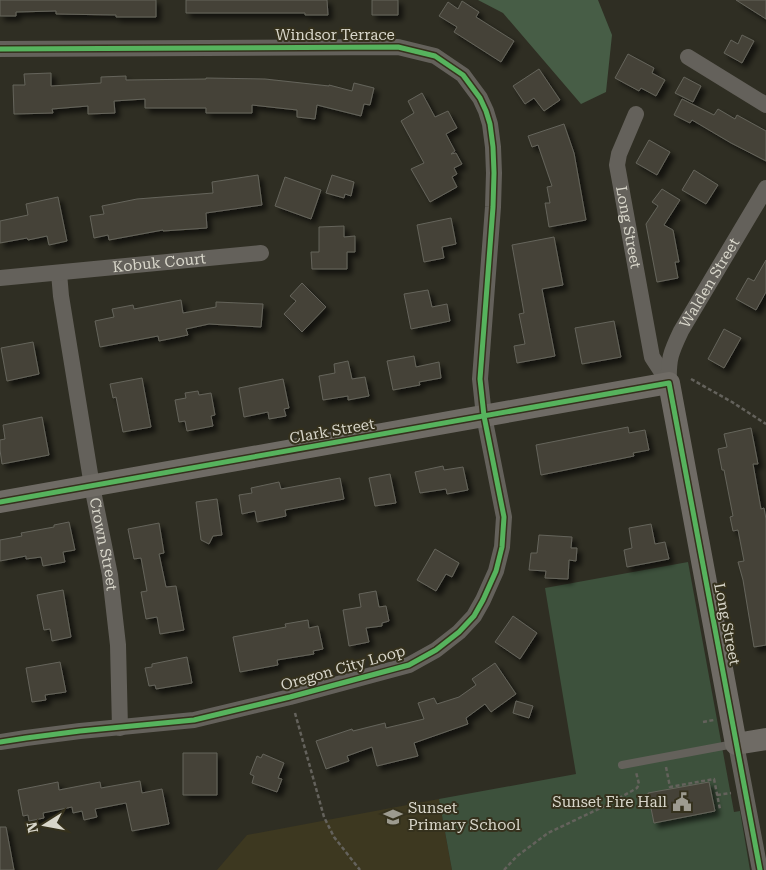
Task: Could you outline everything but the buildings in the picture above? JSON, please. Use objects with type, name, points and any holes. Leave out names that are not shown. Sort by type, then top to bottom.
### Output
[{"type":"street","name":"Windsor Terrace","points":[[0,49],[398,47],[435,56],[449,64],[462,75],[480,98],[490,124],[493,147],[493,207],[480,379],[484,416]]},
{"type":"street","points":[[688,57],[766,105]]},
{"type":"street","name":"Long Street","points":[[636,114],[619,154],[617,165],[652,357],[669,383],[760,870]]},
{"type":"street","name":"Walden Street","points":[[669,383],[668,367],[670,355],[681,331],[766,188]]},
{"type":"street","name":"Kobuk Court","points":[[0,278],[261,253]]},
{"type":"street","name":"Crown Street","points":[[59,273],[61,296],[92,486],[110,575],[118,645],[120,728]]},
{"type":"street","name":"Clark Street","points":[[0,502],[669,383]]},
{"type":"street","name":"Oregon City Loop","points":[[0,742],[42,735],[194,720],[290,697],[408,665],[436,650],[459,632],[474,616],[496,571],[502,547],[504,517],[484,416]]},
{"type":"street","points":[[736,744],[766,738]]},
{"type":"lane","points":[[622,765],[736,744]]},
{"type":"path","points":[[691,379],[766,424]]},
{"type":"path","points":[[295,712],[324,816],[334,837],[360,870]]},
{"type":"path","points":[[703,722],[711,721]]},
{"type":"path","points":[[664,757],[670,787],[714,779],[720,809]]},
{"type":"path","points":[[504,870],[517,856],[548,833],[562,825],[586,816],[637,788],[639,784],[638,778]]},
{"type":"path","points":[[717,795],[732,793]]},
{"type":"shaded area","name":"Sunset Primary School","points":[[439,799],[452,870],[217,870],[247,835]]},
{"type":"green space","points":[[478,0],[598,0],[612,35],[606,92],[581,104],[503,13]]},
{"type":"green space","points":[[688,562],[734,812],[740,811],[750,870],[452,870],[439,799],[576,774],[545,588]]},
{"type":"cycle path","points":[[0,49],[398,47],[435,56],[463,75],[480,98],[486,111],[493,147],[493,207],[480,379],[484,416],[504,517],[502,547],[496,571],[474,616],[459,632],[436,650],[409,665],[290,697],[194,720],[80,731],[0,742]]},
{"type":"cycle path","points":[[0,502],[669,383],[760,870]]},
{"type":"place","name":"Sunset Fire Hall","points":[[682,802]]},
{"type":"place","name":"Sunset Primary School","points":[[393,817]]}]
